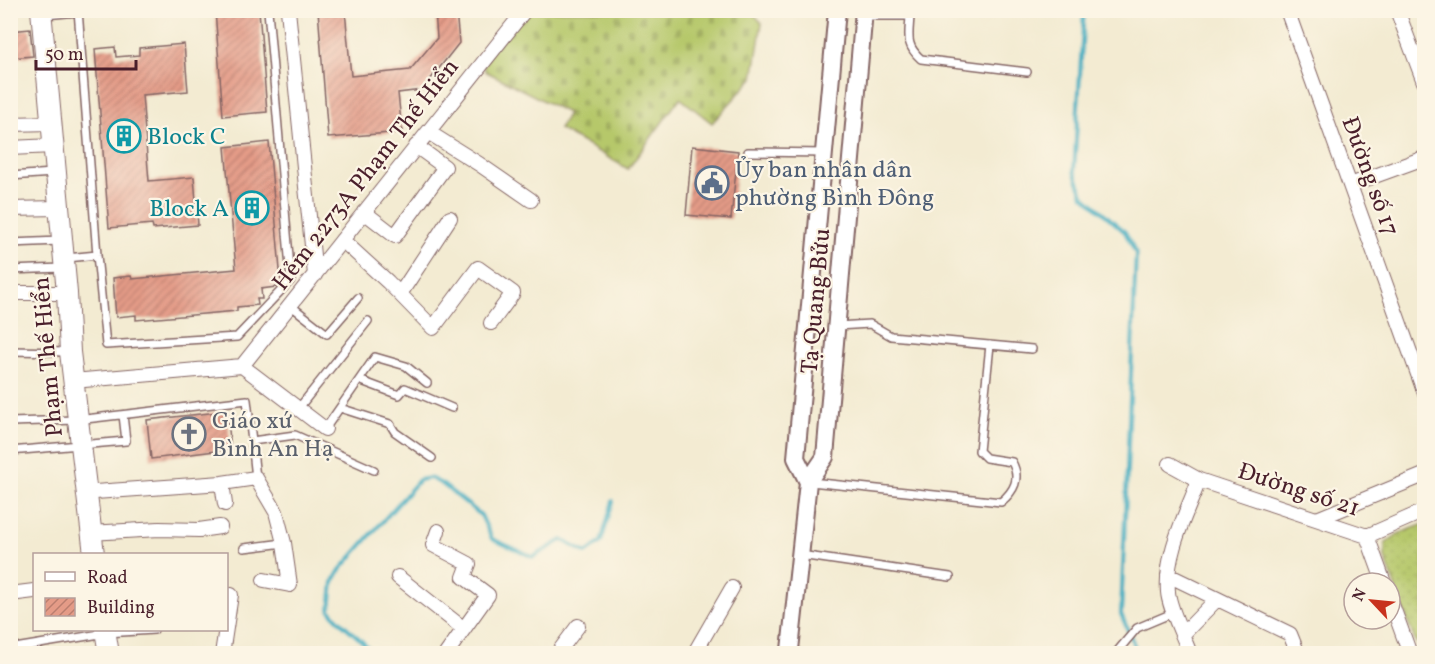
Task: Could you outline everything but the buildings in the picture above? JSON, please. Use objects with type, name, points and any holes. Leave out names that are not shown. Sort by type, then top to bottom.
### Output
[{"type":"main road","name":"Phạm Thế Hiển","points":[[41,13],[64,256],[70,352],[94,553]]},
{"type":"main road","points":[[106,631],[109,654]]},
{"type":"street","points":[[288,10],[315,275]]},
{"type":"street","name":"Hẻm 2273A Phạm Thế Hiển","points":[[242,366],[525,10]]},
{"type":"street","name":"Tạ Quang Bửu","points":[[808,482],[796,458],[837,10]]},
{"type":"street","name":"Đường số 17","points":[[1287,10],[1425,391]]},
{"type":"street","points":[[1397,10],[1425,82]]},
{"type":"street","name":"Tạ Quang Bửu","points":[[791,652],[808,482],[825,457],[864,13]]},
{"type":"street","points":[[10,124],[52,123]]},
{"type":"street","points":[[428,132],[531,200]]},
{"type":"street","points":[[10,148],[53,146]]},
{"type":"street","points":[[364,212],[395,236],[446,167],[416,146]]},
{"type":"street","points":[[824,153],[852,156]]},
{"type":"street","points":[[1350,185],[1425,158]]},
{"type":"street","points":[[10,209],[59,208]]},
{"type":"street","points":[[400,294],[450,218]]},
{"type":"street","points":[[342,240],[433,328],[478,268],[513,293],[491,323]]},
{"type":"street","points":[[10,293],[67,292]]},
{"type":"street","points":[[73,381],[242,366],[325,429]]},
{"type":"street","name":"Đường số 21","points":[[1170,464],[1199,480],[1367,536],[1380,571]]},
{"type":"street","points":[[1317,519],[1425,475]]},
{"type":"street","points":[[86,494],[256,478],[276,512],[284,543],[290,585],[264,580]]},
{"type":"street","points":[[1190,654],[1168,594],[1168,575],[1171,555],[1199,480]]},
{"type":"street","points":[[222,483],[225,504]]},
{"type":"street","points":[[1367,536],[1425,511]]},
{"type":"street","points":[[90,533],[220,527]]},
{"type":"street","points":[[438,531],[433,545],[469,564],[464,577],[488,595],[446,654]]},
{"type":"street","points":[[1168,575],[1290,634],[1298,654]]},
{"type":"street","points":[[398,577],[464,629]]},
{"type":"street","points":[[694,654],[732,588]]},
{"type":"street","points":[[10,594],[33,591]]},
{"type":"street","points":[[1183,634],[1217,599]]},
{"type":"street","points":[[557,654],[578,626]]},
{"type":"street","points":[[222,654],[226,631]]},
{"type":"street","points":[[1402,631],[1410,654]]},
{"type":"lane","points":[[41,13],[78,11],[106,345],[237,337],[291,280],[268,10]]},
{"type":"lane","points":[[864,13],[910,16],[910,47],[921,59],[1027,72]]},
{"type":"lane","points":[[748,152],[824,153]]},
{"type":"lane","points":[[10,176],[56,173]]},
{"type":"lane","points":[[10,243],[64,256]]},
{"type":"lane","points":[[10,270],[64,256],[97,255]]},
{"type":"lane","points":[[291,305],[327,334],[358,298]]},
{"type":"lane","points":[[298,409],[368,321]]},
{"type":"lane","points":[[837,326],[870,324],[891,336],[1032,349]]},
{"type":"lane","points":[[808,482],[1001,502],[1012,490],[1017,471],[1012,462],[986,458],[979,451],[990,345]]},
{"type":"lane","points":[[10,351],[70,352]]},
{"type":"lane","points":[[325,429],[375,357],[406,366],[427,383]]},
{"type":"lane","points":[[359,380],[399,395],[405,388],[452,408]]},
{"type":"lane","points":[[10,422],[77,420],[247,400],[256,478]]},
{"type":"lane","points":[[340,408],[390,424],[396,432],[432,458]]},
{"type":"lane","points":[[10,451],[126,441],[123,415]]},
{"type":"lane","points":[[252,441],[295,435],[374,471]]},
{"type":"lane","points":[[244,548],[284,543]]},
{"type":"lane","points":[[800,555],[950,577]]},
{"type":"lane","points":[[1117,651],[1137,628],[1175,612]]},
{"type":"lane","points":[[10,627],[15,651],[106,631]]},
{"type":"green space","points":[[750,10],[762,23],[753,78],[712,123],[680,98],[628,169],[559,129],[568,113],[485,71],[481,53],[514,11]]},
{"type":"green space","points":[[1424,524],[1424,650],[1415,641],[1402,605],[1402,571],[1390,571],[1385,558],[1385,544],[1398,534]]},
{"type":"waterway","points":[[1084,10],[1074,171],[1083,195],[1125,232],[1136,253],[1121,614],[1138,654]]},
{"type":"waterway","points":[[373,654],[330,610],[333,582],[340,570],[419,480],[430,478],[442,484],[481,515],[492,539],[533,557],[562,540],[586,553],[601,542],[613,501]]},
{"type":"place","name":"Block C","points":[[124,136]]},
{"type":"place","name":"Ủy ban nhân dân phường Bình Đông","points":[[712,183]]},
{"type":"place","name":"Block A","points":[[252,208]]},
{"type":"place","name":"Giáo xứ Bình An Hạ","points":[[189,434]]}]
